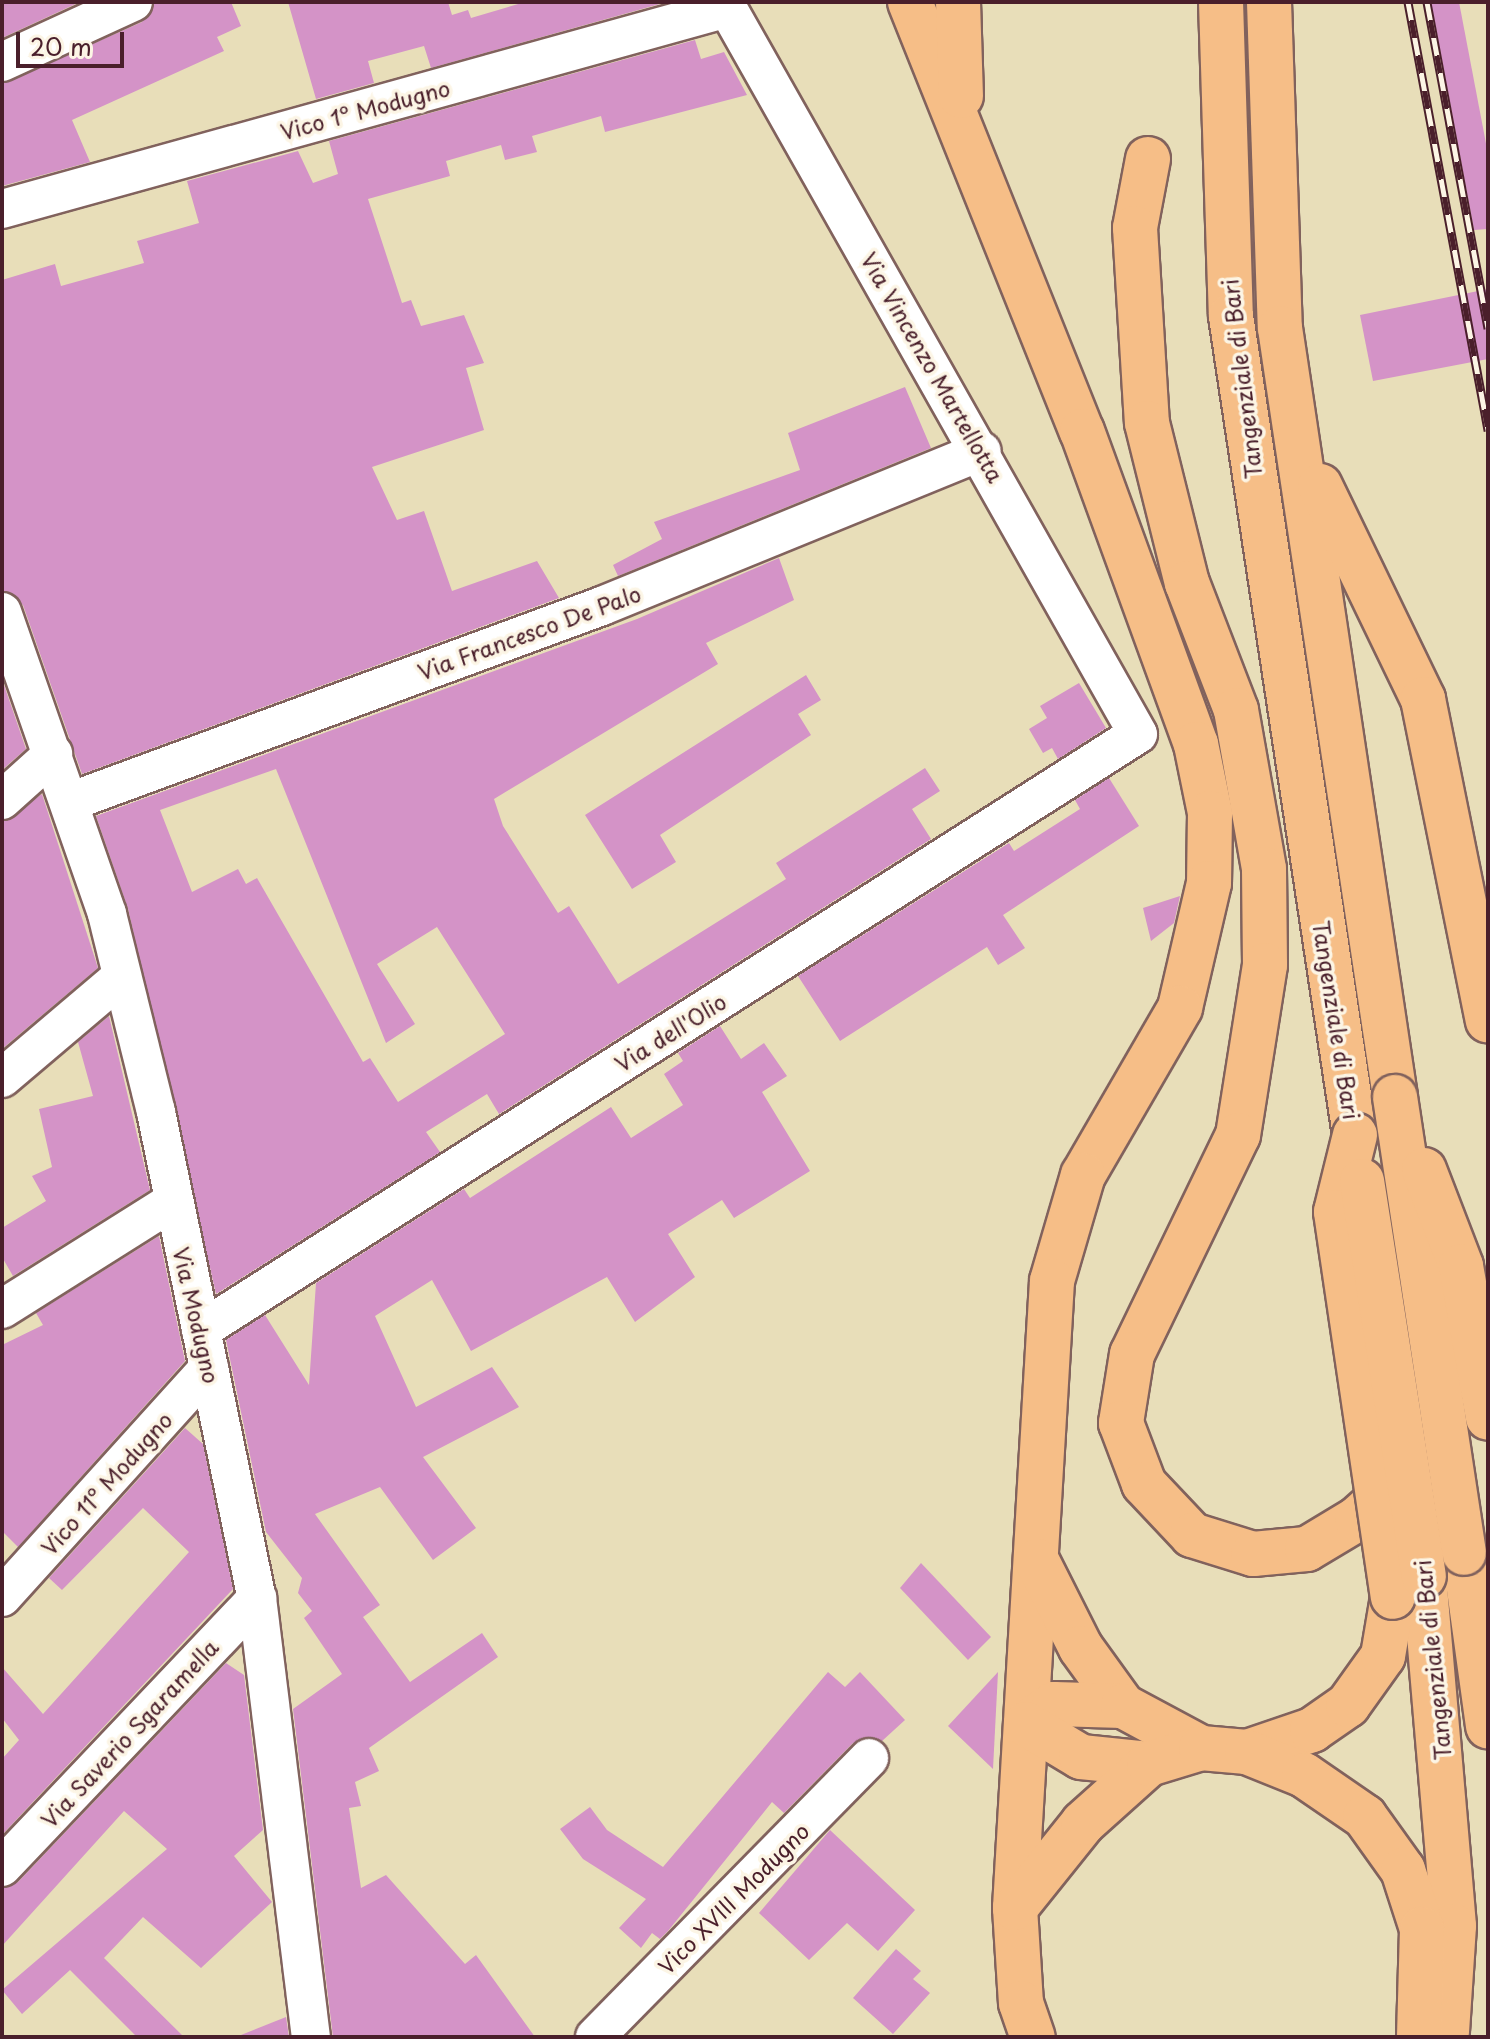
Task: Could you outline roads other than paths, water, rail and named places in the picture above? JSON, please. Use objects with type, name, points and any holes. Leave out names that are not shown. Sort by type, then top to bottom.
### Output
[{"type":"highway","points":[[910,2],[962,126],[1196,744],[1210,813],[1209,883],[1180,1008],[1083,1175],[1052,1281],[1015,1908],[1021,2003],[1033,2037]]},
{"type":"highway","points":[[958,2],[962,126]]},
{"type":"highway","name":"Tangenziale di Bari","points":[[1221,2],[1234,336],[1355,1135],[1336,1212],[1408,1586],[1454,1926],[1447,2037]]},
{"type":"highway","name":"Tangenziale di Bari","points":[[1269,2],[1272,172],[1280,328],[1301,448],[1488,1726]]},
{"type":"highway","points":[[1148,159],[1135,228],[1147,423],[1187,583],[1236,710],[1264,869],[1265,965],[1238,1135],[1132,1354],[1121,1423],[1144,1484],[1192,1535],[1253,1554],[1307,1549],[1357,1519],[1488,1400]]},
{"type":"highway","points":[[1301,448],[1423,699],[1488,1021]]},
{"type":"highway","points":[[1395,1097],[1461,1266],[1488,1418]]},
{"type":"highway","points":[[1035,1556],[1081,1648],[1123,1706],[1201,1748]]},
{"type":"highway","points":[[1247,1752],[1312,1730],[1348,1705],[1383,1656],[1408,1586]]},
{"type":"highway","points":[[1026,1724],[1054,1704],[1123,1706]]},
{"type":"highway","points":[[1026,1724],[1081,1757],[1149,1764],[1201,1748],[1247,1752],[1304,1775],[1365,1817],[1403,1870],[1422,1929],[1419,2037]]},
{"type":"highway","points":[[1015,1908],[1083,1823],[1149,1764]]},
{"type":"street","points":[[2,62],[133,2]]},
{"type":"street","name":"Vico 1° Modugno","points":[[2,209],[726,5]]},
{"type":"street","name":"Via Vincenzo Martellotta","points":[[726,5],[982,451],[1138,734]]},
{"type":"street","name":"Via Francesco De Palo","points":[[72,801],[602,606],[982,451]]},
{"type":"street","name":"Via Modugno","points":[[2,612],[72,801],[121,977],[201,1330],[257,1598],[311,2037]]},
{"type":"street","name":"Via dell'Olio","points":[[201,1330],[1138,734]]},
{"type":"street","points":[[2,800],[53,754]]},
{"type":"street","points":[[2,1078],[121,977]]},
{"type":"street","points":[[2,1309],[172,1202]]},
{"type":"street","name":"Vico 11° Modugno","points":[[2,1597],[209,1368]]},
{"type":"street","name":"Via Saverio Sgaramella","points":[[2,1867],[257,1598]]},
{"type":"street","name":"Vico XVIII Modugno","points":[[595,2037],[869,1758]]},
{"type":"railway","points":[[1408,2],[1488,431]]},
{"type":"railway","points":[[1427,2],[1488,328]]}]
